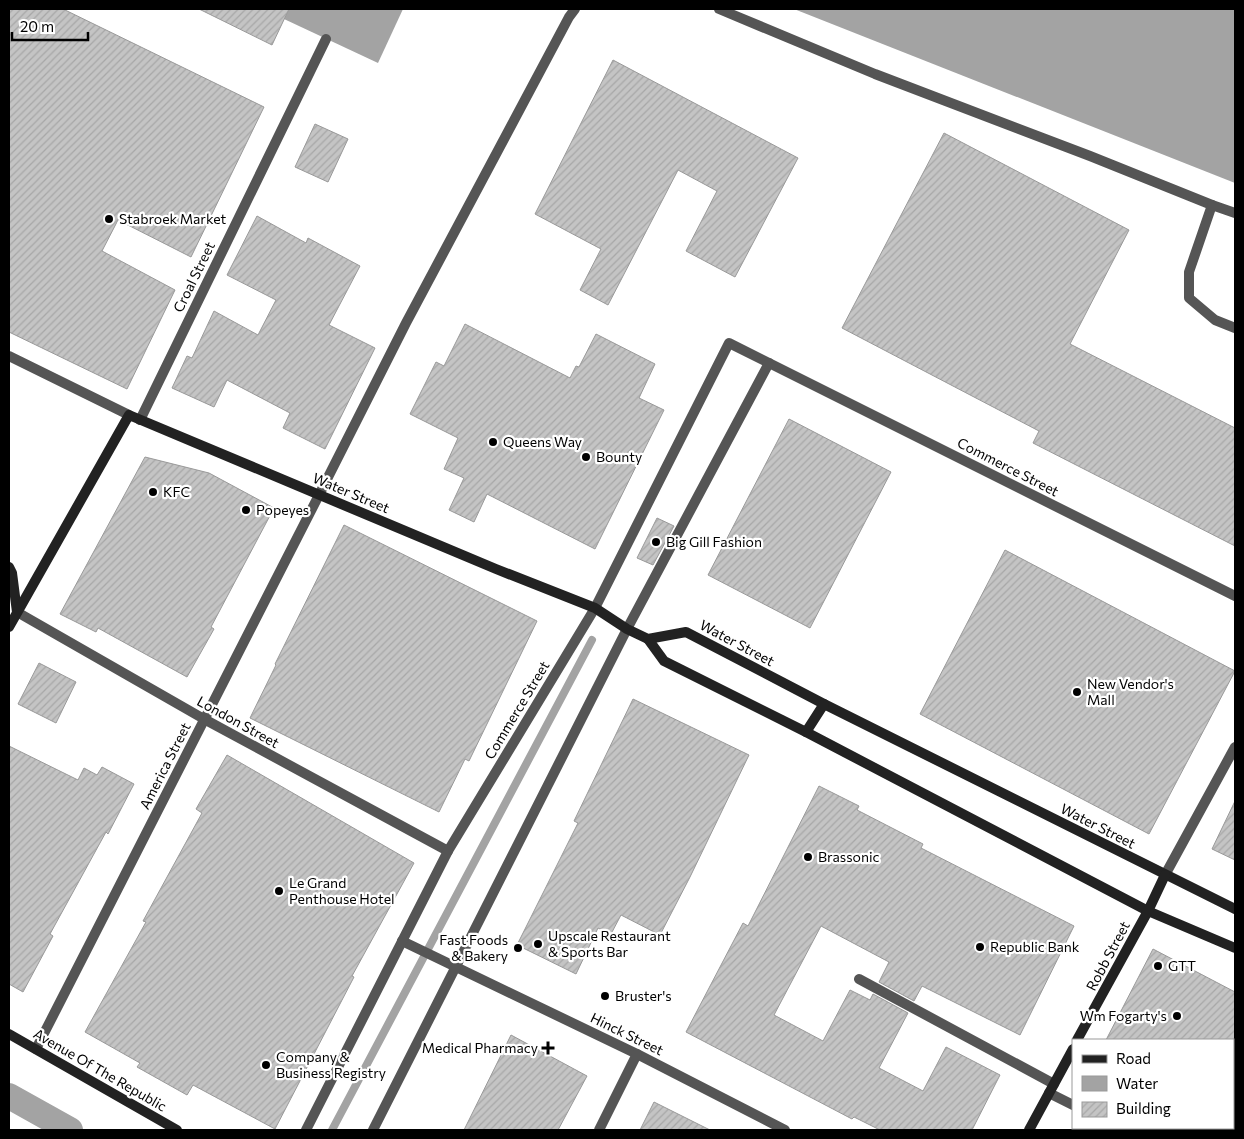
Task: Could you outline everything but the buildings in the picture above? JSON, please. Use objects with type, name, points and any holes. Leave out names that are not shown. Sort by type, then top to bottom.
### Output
[{"type":"street","name":"America Street","points":[[36,1049],[406,323],[575,9]]},
{"type":"street","points":[[719,9],[875,74],[1235,213]]},
{"type":"street","name":"Croal Street","points":[[140,420],[326,39]]},
{"type":"street","points":[[1212,205],[1189,272],[1189,298],[1215,320],[1235,328]]},
{"type":"street","name":"Commerce Street","points":[[306,1130],[448,851],[595,608],[729,343],[1235,596]]},
{"type":"street","points":[[9,356],[129,415],[9,627]]},
{"type":"street","points":[[373,1130],[627,630],[769,363]]},
{"type":"street","name":"Water Street","points":[[129,415],[595,608],[627,630],[648,639],[686,632],[824,704],[1235,910]]},
{"type":"street","points":[[9,567],[12,573],[17,612]]},
{"type":"street","name":"London Street","points":[[17,612],[204,719],[448,851]]},
{"type":"street","points":[[648,639],[664,661],[806,732],[1148,910],[1235,948]]},
{"type":"street","points":[[806,732],[824,704]]},
{"type":"street","points":[[1148,910],[1235,747]]},
{"type":"street","name":"Robb Street","points":[[1079,1039],[1148,910]]},
{"type":"street","name":"Hinck Street","points":[[402,941],[637,1054],[785,1130]]},
{"type":"street","points":[[859,979],[1051,1088],[1072,1104]]},
{"type":"street","name":"Avenue Of The Republic","points":[[9,1034],[177,1130]]},
{"type":"street","points":[[1029,1130],[1072,1051]]},
{"type":"street","points":[[599,1130],[637,1054]]},
{"type":"water","points":[[289,9],[403,9],[378,63],[284,19]]},
{"type":"water","points":[[794,9],[1235,9],[1235,183]]},
{"type":"waterway","points":[[332,1130],[592,640]]},
{"type":"waterway","points":[[9,1096],[70,1130]]},
{"type":"place","name":"Stabroek Market","points":[[109,219]]},
{"type":"place","name":"Queens Way","points":[[493,442]]},
{"type":"place","name":"Bounty","points":[[586,457]]},
{"type":"place","name":"KFC","points":[[153,492]]},
{"type":"place","name":"Popeyes","points":[[246,510]]},
{"type":"place","name":"Big Gill Fashion","points":[[656,542]]},
{"type":"place","name":"New Vendor's Mall","points":[[1077,692]]},
{"type":"place","name":"Brassonic","points":[[808,857]]},
{"type":"place","name":"Le Grand Penthouse Hotel","points":[[279,891]]},
{"type":"place","name":"Upscale Restaurant & Sports Bar","points":[[538,944]]},
{"type":"place","name":"Republic Bank","points":[[980,947]]},
{"type":"place","name":"Fast Foods & Bakery","points":[[518,948]]},
{"type":"place","name":"GTT","points":[[1158,966]]},
{"type":"place","name":"Bruster's","points":[[605,996]]},
{"type":"place","name":"Wm Fogarty's","points":[[1177,1016]]},
{"type":"place","name":"Medical Pharmacy","points":[[548,1048]]},
{"type":"place","name":"Company & Business Registry","points":[[266,1065]]}]
